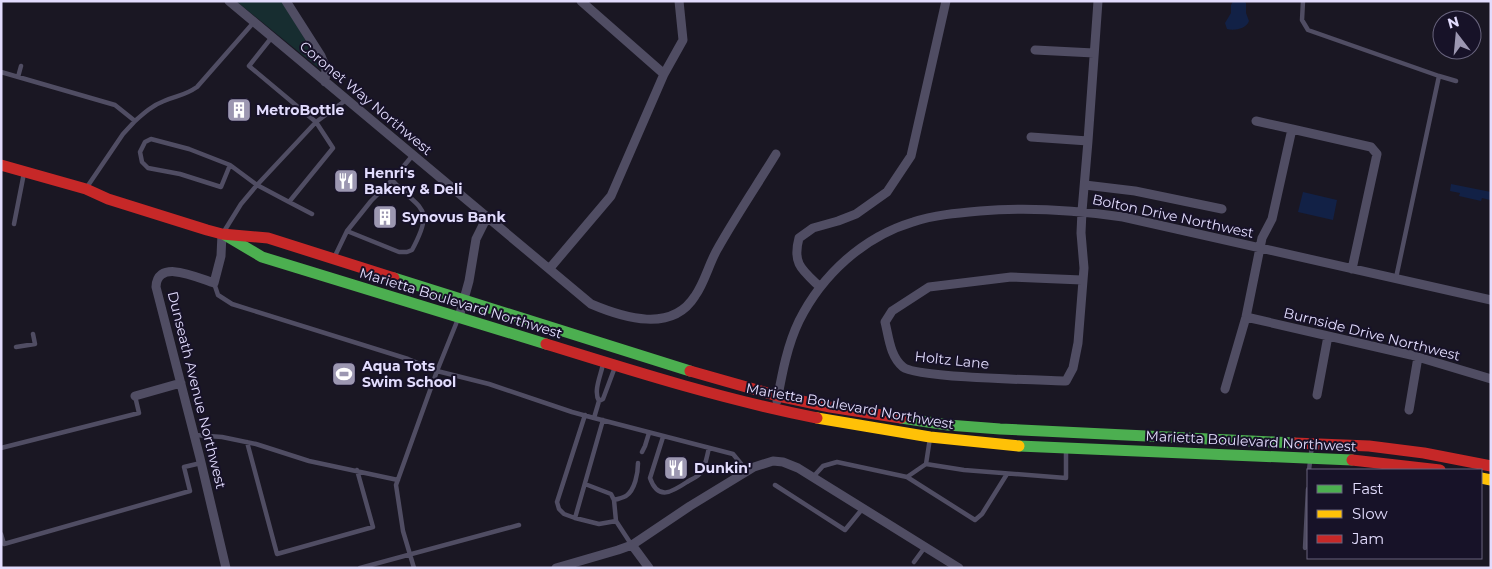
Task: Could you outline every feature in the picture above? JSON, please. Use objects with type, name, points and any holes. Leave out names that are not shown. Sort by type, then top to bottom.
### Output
[{"type":"main road","points":[[1,165],[86,189],[108,199],[222,234],[268,238],[665,364],[778,396],[888,417],[948,425],[1069,434],[1369,446],[1424,453],[1491,466]]},
{"type":"main road","name":"Marietta Boulevard Northwest","points":[[222,234],[262,258],[697,390],[775,410],[876,429],[1016,446],[1310,464],[1416,468]]},
{"type":"street","name":"Coronet Way Northwest","points":[[228,1],[591,304],[616,314],[635,319],[664,319],[684,310],[696,296],[716,250],[776,154]]},
{"type":"street","points":[[286,1],[321,56],[326,68],[325,82]]},
{"type":"street","points":[[581,1],[664,74]]},
{"type":"street","points":[[550,268],[611,196],[664,74],[683,40],[679,1]]},
{"type":"street","points":[[820,287],[798,264],[796,250],[799,238],[813,228],[856,214],[887,192],[911,156],[946,1]]},
{"type":"street","name":"Holtz Lane","points":[[1082,280],[1011,277],[929,287],[892,311],[885,322],[893,356],[904,369],[921,373],[977,378],[1066,381],[1073,368],[1078,343],[1084,268],[1081,233],[1082,211],[1098,1]]},
{"type":"street","points":[[1035,50],[1094,53]]},
{"type":"street","points":[[1256,121],[1371,147],[1377,154],[1352,269]]},
{"type":"street","points":[[1225,389],[1246,317],[1260,248],[1272,219],[1292,129]]},
{"type":"street","points":[[1031,137],[1088,141]]},
{"type":"street","points":[[1085,185],[1135,191],[1222,210]]},
{"type":"street","name":"Bolton Drive Northwest","points":[[775,410],[792,336],[808,304],[820,287],[840,265],[863,246],[880,236],[913,221],[946,214],[1005,209],[1082,211],[1123,217],[1491,300]]},
{"type":"street","points":[[459,317],[469,281],[476,239],[487,217]]},
{"type":"street","points":[[214,283],[222,256],[222,234]]},
{"type":"street","name":"Dunseath Avenue Northwest","points":[[214,283],[187,274],[170,271],[162,273],[157,280],[156,287],[226,568]]},
{"type":"street","name":"Burnside Drive Northwest","points":[[1246,317],[1418,357],[1491,379]]},
{"type":"street","points":[[1317,395],[1328,336]]},
{"type":"street","points":[[1409,410],[1418,357]]},
{"type":"street","points":[[135,396],[181,383]]},
{"type":"street","points":[[556,568],[632,545],[747,471],[765,463],[773,462],[783,462],[801,470],[959,568]]},
{"type":"street","points":[[632,545],[649,568]]},
{"type":"lane","points":[[1303,1],[1302,20],[1308,30],[1439,76],[1456,80]]},
{"type":"lane","points":[[86,189],[123,134],[135,121],[148,109],[164,100],[186,95],[196,87],[254,22]]},
{"type":"lane","points":[[272,37],[249,66],[316,122],[333,148],[289,202]]},
{"type":"lane","points":[[18,76],[21,66]]},
{"type":"lane","points":[[1,72],[115,105],[135,121]]},
{"type":"lane","points":[[1396,278],[1439,76]]},
{"type":"lane","points":[[222,234],[240,204],[257,185],[316,122],[346,100]]},
{"type":"lane","points":[[230,165],[221,187],[180,174],[148,168],[142,162],[140,152],[146,142],[151,139],[189,149],[230,165],[257,185],[312,214]]},
{"type":"lane","points":[[334,258],[347,231],[371,201],[413,155]]},
{"type":"lane","points":[[14,224],[24,172]]},
{"type":"lane","points":[[347,231],[399,252],[412,250],[425,218],[423,209],[392,180]]},
{"type":"lane","points":[[214,283],[218,295],[232,304],[408,359],[437,371],[489,384],[585,416],[733,454],[747,471]]},
{"type":"lane","points":[[414,568],[403,530],[396,486],[437,371],[459,317]]},
{"type":"lane","points":[[16,347],[35,344],[33,334]]},
{"type":"lane","points":[[599,401],[596,396],[604,362]]},
{"type":"lane","points":[[594,418],[599,401],[603,399],[615,365]]},
{"type":"lane","points":[[1,448],[139,413],[135,396]]},
{"type":"lane","points":[[585,416],[558,502],[558,509],[564,514],[599,524],[616,521]]},
{"type":"lane","points":[[575,518],[603,420]]},
{"type":"lane","points":[[644,453],[649,433]]},
{"type":"lane","points":[[194,436],[222,437],[247,442],[309,461],[398,480]]},
{"type":"lane","points":[[663,437],[650,478],[652,484],[662,492],[668,493],[676,490],[702,473],[710,448]]},
{"type":"lane","points":[[926,464],[930,437]]},
{"type":"lane","points":[[247,442],[277,554],[374,527],[357,470]]},
{"type":"lane","points":[[1310,464],[1312,444]]},
{"type":"lane","points":[[907,477],[926,464],[1007,474],[1066,478],[1066,448]]},
{"type":"lane","points":[[813,477],[823,466],[837,462],[907,477],[975,520],[982,514],[1007,474]]},
{"type":"lane","points":[[1,534],[4,544],[190,491],[184,467],[201,463]]},
{"type":"lane","points":[[614,500],[628,495],[641,463]]},
{"type":"lane","points":[[585,484],[611,494],[614,500],[616,521],[632,545]]},
{"type":"lane","points":[[775,485],[846,530],[863,508]]},
{"type":"lane","points":[[1304,548],[1307,504]]},
{"type":"lane","points":[[360,568],[519,525]]},
{"type":"lane","points":[[914,562],[926,547]]},
{"type":"green space","points":[[236,1],[282,1],[326,74]]},
{"type":"water","points":[[1233,1],[1244,1],[1246,3],[1246,13],[1249,21],[1243,28],[1230,30],[1227,29],[1225,23],[1231,13]]},
{"type":"water","points":[[1451,184],[1491,192],[1490,200],[1482,198],[1481,201],[1459,196],[1460,193],[1450,191]]},
{"type":"water","points":[[1303,192],[1337,200],[1333,220],[1298,212]]},
{"type":"traffic: fast","points":[[225,235],[262,257],[546,344]]},
{"type":"traffic: fast","points":[[394,278],[690,371]]},
{"type":"traffic: fast","points":[[901,418],[948,425],[1000,429],[1294,443]]},
{"type":"traffic: fast","points":[[1019,446],[1352,460]]},
{"type":"traffic: slow","points":[[817,418],[930,437],[1019,446]]},
{"type":"traffic: slow","points":[[1482,478],[1491,480]]},
{"type":"traffic: jam","points":[[1,165],[86,189],[108,199],[207,230],[222,234],[268,238],[394,278]]},
{"type":"traffic: jam","points":[[546,344],[715,394],[817,418]]},
{"type":"traffic: jam","points":[[690,371],[778,396],[830,407],[901,418]]},
{"type":"traffic: jam","points":[[1294,443],[1369,446],[1424,453],[1491,466]]},
{"type":"traffic: jam","points":[[1352,460],[1431,469]]},
{"type":"place","name":"MetroBottle","points":[[239,110]]},
{"type":"place","name":"Henri's Bakery & Deli","points":[[346,181]]},
{"type":"place","name":"Synovus Bank","points":[[385,217]]},
{"type":"place","name":"Aqua Tots Swim School","points":[[344,374]]},
{"type":"place","name":"Dunkin'","points":[[676,468]]}]
